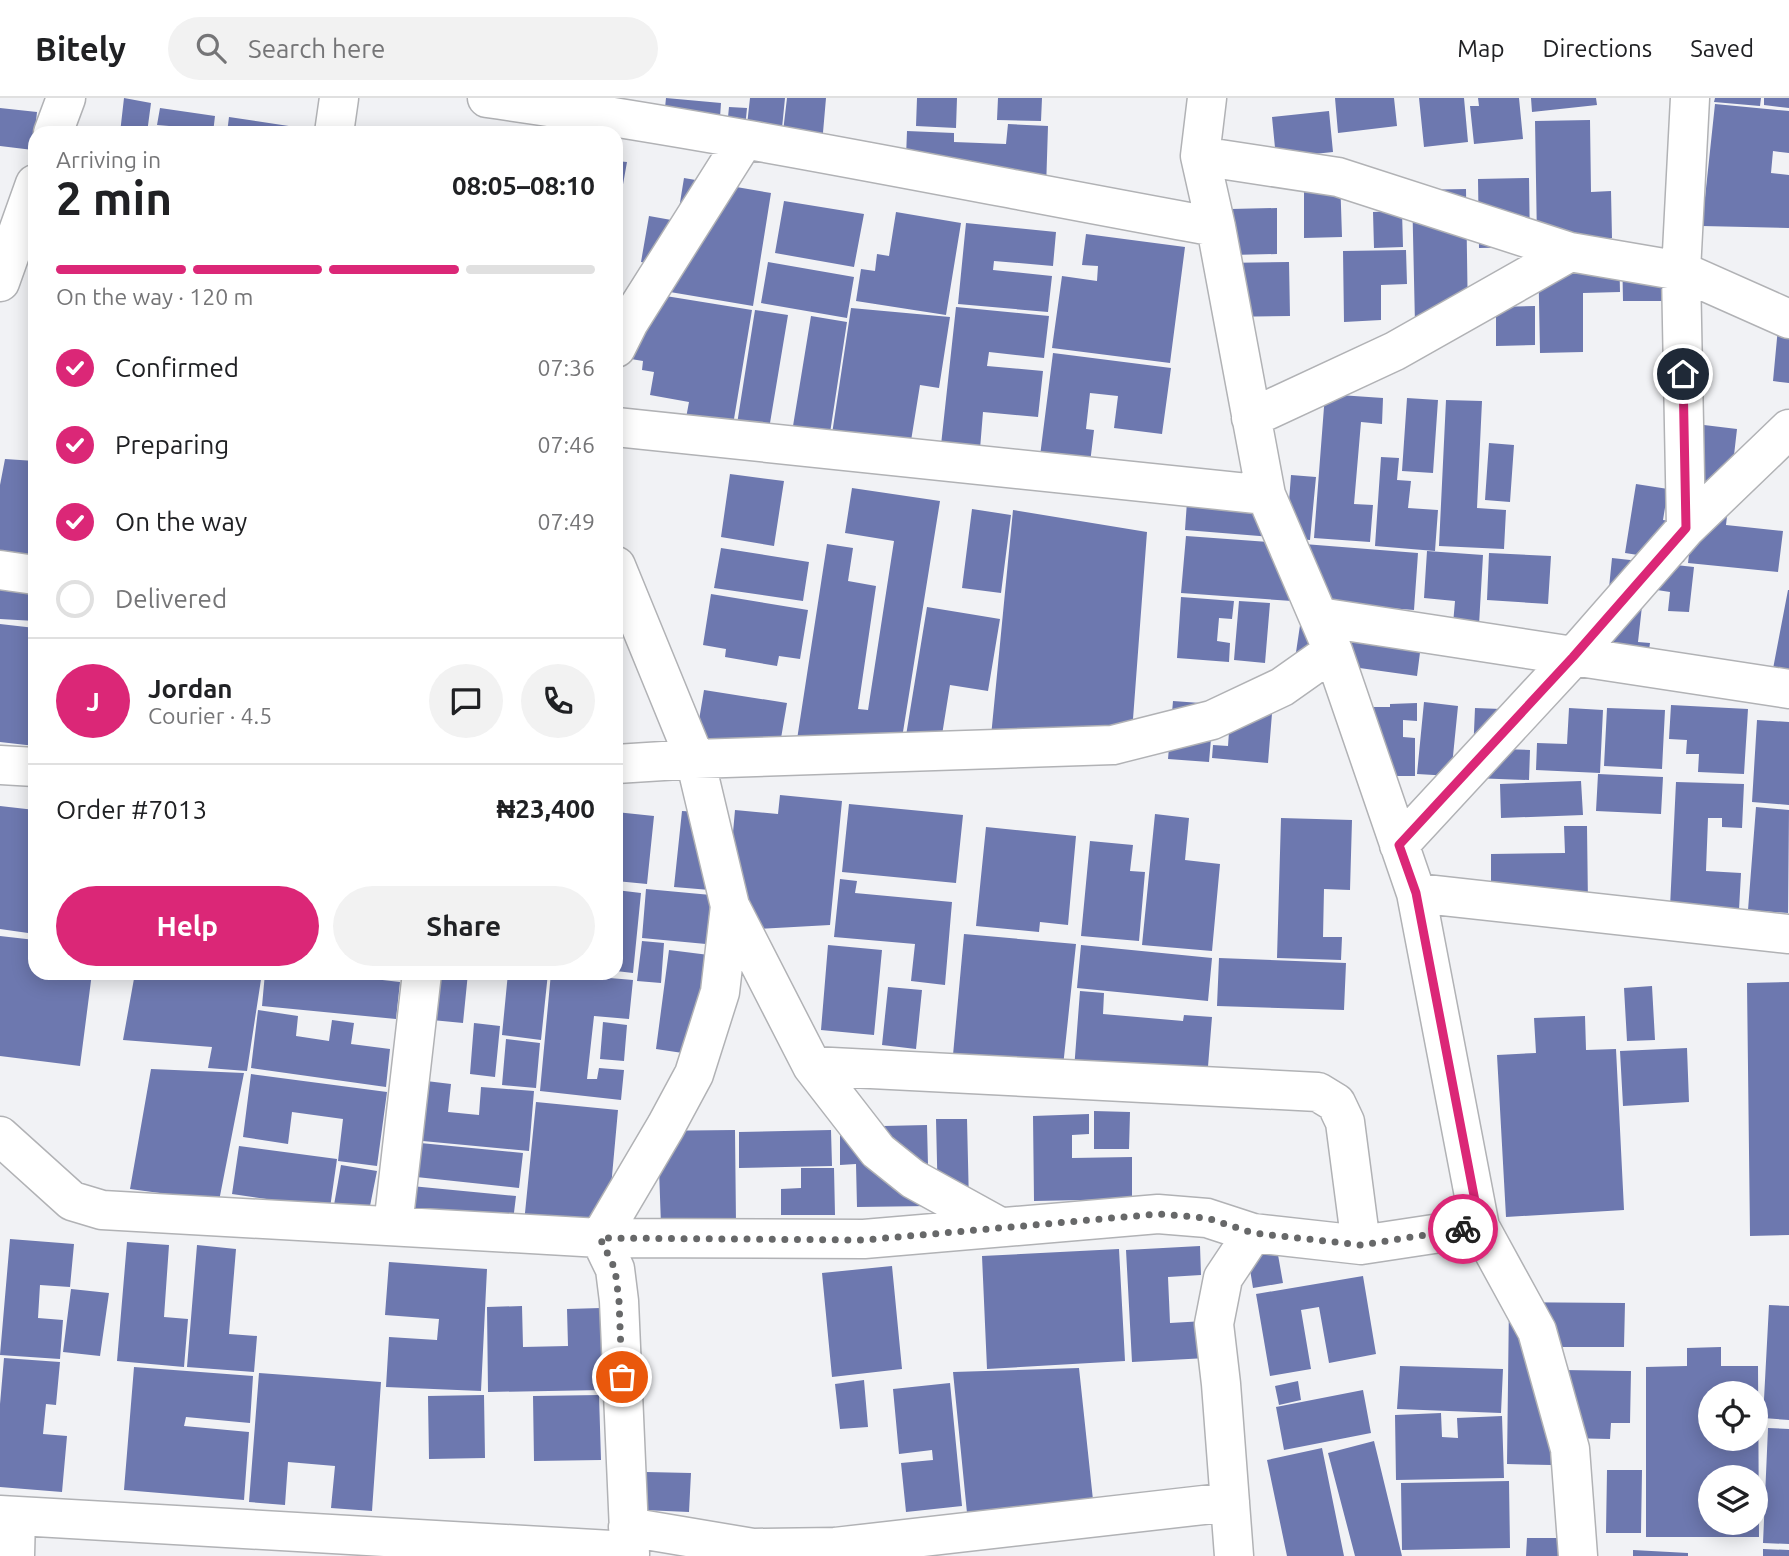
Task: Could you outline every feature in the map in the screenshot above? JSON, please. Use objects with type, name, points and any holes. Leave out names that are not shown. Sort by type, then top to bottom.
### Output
[{"type":"street","points":[[335,126],[339,98]]},
{"type":"street","points":[[487,98],[559,103],[1216,228]]},
{"type":"street","points":[[1207,98],[1200,156],[1266,495],[1326,634],[1416,893],[1480,1227],[1537,1331],[1570,1449],[1578,1556]]},
{"type":"street","points":[[1686,528],[1681,271],[1690,98]]},
{"type":"street","points":[[623,334],[744,140]]},
{"type":"street","points":[[1200,156],[1338,177],[1570,252],[1681,271],[1789,319]]},
{"type":"street","points":[[2,269],[28,202]]},
{"type":"street","points":[[1251,418],[1395,351],[1570,252]]},
{"type":"street","points":[[623,428],[1266,495]]},
{"type":"street","points":[[1399,845],[1573,657],[1686,528],[1789,429]]},
{"type":"street","points":[[0,570],[28,574]]},
{"type":"street","points":[[623,583],[695,759],[730,906],[812,1066],[878,1151],[913,1179],[1000,1227]]},
{"type":"street","points":[[1326,634],[1573,657],[1789,689]]},
{"type":"street","points":[[623,764],[1113,746],[1212,720],[1282,687],[1326,634]]},
{"type":"street","points":[[0,765],[28,767]]},
{"type":"street","points":[[1416,893],[1789,934]]},
{"type":"street","points":[[600,1238],[694,1074],[720,992],[730,906]]},
{"type":"street","points":[[393,1226],[421,980]]},
{"type":"street","points":[[812,1066],[1318,1092],[1336,1103],[1345,1122],[1361,1245]]},
{"type":"street","points":[[0,1136],[72,1201],[102,1210],[600,1238],[864,1240],[1158,1214],[1207,1218],[1253,1233],[1361,1245],[1480,1227]]},
{"type":"street","points":[[1234,1556],[1214,1324],[1223,1278],[1253,1233]]},
{"type":"street","points":[[600,1238],[615,1269],[619,1301],[629,1545]]},
{"type":"street","points":[[15,1556],[8,1516],[629,1545],[753,1548],[835,1547],[1230,1502]]},
{"type":"building","points":[[124,98],[151,103],[148,126],[121,126]]},
{"type":"building","points":[[666,98],[721,103],[719,132],[663,127]]},
{"type":"building","points":[[750,98],[785,98],[781,138],[746,134]]},
{"type":"building","points":[[787,98],[826,98],[822,144],[782,140]]},
{"type":"building","points":[[917,98],[957,98],[956,128],[916,126]]},
{"type":"building","points":[[998,98],[1042,98],[1041,121],[997,120]]},
{"type":"building","points":[[1335,98],[1394,98],[1397,126],[1338,133]]},
{"type":"building","points":[[1419,98],[1464,98],[1468,142],[1424,147]]},
{"type":"building","points":[[1478,98],[1519,98],[1523,139],[1474,144],[1470,106],[1479,106]]},
{"type":"building","points":[[1531,98],[1596,98],[1597,105],[1532,112]]},
{"type":"building","points":[[1715,98],[1761,98],[1760,106],[1714,102]]},
{"type":"building","points":[[1764,98],[1789,98],[1789,108],[1764,105]]},
{"type":"building","points":[[1715,104],[1789,111],[1789,153],[1773,151],[1771,173],[1789,175],[1789,228],[1702,226]]},
{"type":"building","points":[[729,107],[747,108],[744,139],[726,137]]},
{"type":"building","points":[[0,108],[37,112],[36,126],[28,126],[28,149],[0,146]]},
{"type":"building","points":[[160,108],[215,116],[214,126],[157,125]]},
{"type":"building","points":[[1329,111],[1333,152],[1276,158],[1272,117]]},
{"type":"building","points":[[229,117],[289,126],[228,126]]},
{"type":"building","points":[[1590,120],[1591,192],[1611,191],[1612,238],[1537,240],[1535,121]]},
{"type":"building","points":[[1008,124],[1048,126],[1046,189],[905,183],[907,131],[954,133],[954,142],[1006,144]]},
{"type":"building","points":[[623,162],[627,162],[623,184]]},
{"type":"building","points":[[1340,176],[1342,237],[1304,238],[1304,177]]},
{"type":"building","points":[[684,178],[771,193],[753,306],[664,291],[668,266],[641,262],[649,216],[677,221]]},
{"type":"building","points":[[1529,178],[1530,247],[1479,248],[1478,179]]},
{"type":"building","points":[[1466,189],[1468,322],[1415,324],[1412,190]]},
{"type":"building","points":[[784,201],[864,214],[854,267],[775,253]]},
{"type":"building","points":[[1277,208],[1277,254],[1231,255],[1231,209]]},
{"type":"building","points":[[1402,211],[1403,247],[1374,248],[1373,212]]},
{"type":"building","points":[[896,212],[961,223],[946,315],[856,301],[861,269],[875,271],[877,254],[889,256]]},
{"type":"building","points":[[966,223],[1056,232],[1053,266],[994,261],[993,270],[1052,276],[1048,312],[958,304]]},
{"type":"building","points":[[1086,234],[1185,247],[1170,363],[1052,348],[1062,276],[1097,281],[1098,266],[1082,265]]},
{"type":"building","points":[[1619,247],[1620,292],[1583,293],[1583,352],[1540,353],[1538,249]]},
{"type":"building","points":[[1671,249],[1672,301],[1623,301],[1622,250]]},
{"type":"building","points":[[1406,250],[1407,284],[1381,285],[1381,320],[1344,322],[1343,251]]},
{"type":"building","points":[[768,262],[854,277],[847,318],[761,303]]},
{"type":"building","points":[[1289,262],[1290,316],[1221,317],[1221,263]]},
{"type":"building","points":[[641,292],[752,310],[733,425],[686,418],[689,402],[650,395],[654,372],[642,370],[643,361],[631,359]]},
{"type":"building","points":[[1535,306],[1535,345],[1496,346],[1496,307]]},
{"type":"building","points":[[956,307],[1049,316],[1044,358],[989,352],[987,366],[1043,371],[1038,417],[983,412],[980,449],[941,445]]},
{"type":"building","points":[[851,308],[950,317],[939,388],[920,385],[910,447],[832,434]]},
{"type":"building","points":[[755,310],[788,315],[769,429],[737,424]]},
{"type":"building","points":[[811,316],[847,322],[830,433],[793,426]]},
{"type":"building","points":[[1779,317],[1789,318],[1789,383],[1773,381]]},
{"type":"building","points":[[1053,353],[1171,368],[1162,434],[1114,428],[1118,396],[1090,393],[1086,429],[1094,430],[1090,463],[1040,456]]},
{"type":"building","points":[[1325,394],[1383,398],[1382,424],[1361,422],[1354,504],[1373,505],[1370,542],[1314,538]]},
{"type":"building","points":[[1407,398],[1438,400],[1433,473],[1402,471]]},
{"type":"building","points":[[1446,400],[1482,401],[1477,508],[1506,510],[1504,549],[1439,546]]},
{"type":"building","points":[[1704,425],[1737,429],[1726,525],[1783,531],[1778,572],[1688,563]]},
{"type":"building","points":[[1489,443],[1514,445],[1510,502],[1485,500]]},
{"type":"building","points":[[1381,457],[1399,458],[1397,480],[1411,481],[1408,508],[1438,510],[1435,551],[1375,546]]},
{"type":"building","points":[[5,459],[28,461],[28,621],[0,619],[0,485]]},
{"type":"building","points":[[1189,473],[1289,501],[1291,475],[1316,477],[1310,540],[1185,530]]},
{"type":"building","points":[[730,474],[784,481],[774,546],[721,537]]},
{"type":"building","points":[[1636,484],[1668,489],[1663,520],[1690,524],[1684,562],[1625,553]]},
{"type":"building","points":[[852,488],[940,501],[898,763],[796,746],[827,544],[853,548],[848,581],[876,586],[858,709],[868,710],[894,541],[845,533]]},
{"type":"building","points":[[972,509],[1011,515],[1001,593],[962,588]]},
{"type":"building","points":[[1013,510],[1147,532],[1130,759],[989,757]]},
{"type":"building","points":[[1186,536],[1297,544],[1292,601],[1181,593]]},
{"type":"building","points":[[1304,544],[1418,553],[1414,610],[1300,601]]},
{"type":"building","points":[[721,548],[809,562],[803,601],[714,588]]},
{"type":"building","points":[[1427,551],[1483,555],[1479,625],[1453,624],[1455,601],[1424,598]]},
{"type":"building","points":[[1489,553],[1551,556],[1548,604],[1487,600]]},
{"type":"building","points":[[1612,558],[1694,567],[1689,612],[1668,611],[1670,592],[1644,588],[1638,642],[1650,643],[1649,650],[1602,658]]},
{"type":"building","points":[[1789,590],[1789,678],[1772,674]]},
{"type":"building","points":[[711,594],[808,610],[800,659],[779,656],[777,666],[725,657],[726,649],[703,645]]},
{"type":"building","points":[[1181,597],[1234,601],[1232,619],[1219,618],[1217,641],[1230,643],[1229,662],[1177,658]]},
{"type":"building","points":[[1239,601],[1270,603],[1265,663],[1234,660]]},
{"type":"building","points":[[927,607],[1000,619],[988,691],[950,685],[938,760],[903,754]]},
{"type":"building","points":[[1302,612],[1422,637],[1417,676],[1295,659]]},
{"type":"building","points":[[0,624],[28,627],[28,745],[0,742]]},
{"type":"building","points":[[704,690],[787,703],[779,750],[696,738]]},
{"type":"building","points":[[1173,701],[1214,704],[1209,762],[1168,759]]},
{"type":"building","points":[[1273,701],[1268,763],[1212,758],[1213,745],[1228,746],[1230,717]]},
{"type":"building","points":[[1424,702],[1458,706],[1451,776],[1417,774]]},
{"type":"building","points":[[1417,703],[1417,721],[1403,720],[1403,737],[1415,738],[1415,776],[1368,776],[1368,707]]},
{"type":"building","points":[[1671,705],[1748,709],[1744,774],[1698,772],[1699,754],[1686,754],[1687,740],[1669,739]]},
{"type":"building","points":[[1475,708],[1501,709],[1499,749],[1530,750],[1529,780],[1472,778]]},
{"type":"building","points":[[1569,708],[1603,710],[1600,773],[1536,770],[1537,743],[1567,744]]},
{"type":"building","points":[[1607,708],[1665,710],[1662,769],[1604,766]]},
{"type":"building","points":[[1757,720],[1789,722],[1789,805],[1752,802]]},
{"type":"building","points":[[1598,774],[1663,777],[1661,814],[1596,811]]},
{"type":"building","points":[[1581,781],[1583,815],[1501,818],[1500,784]]},
{"type":"building","points":[[1676,782],[1744,784],[1742,828],[1722,827],[1722,818],[1708,818],[1706,871],[1741,873],[1739,910],[1670,907]]},
{"type":"building","points":[[780,795],[842,801],[830,925],[720,931],[729,878],[735,810],[778,814]]},
{"type":"building","points":[[849,804],[963,815],[956,883],[842,872]]},
{"type":"building","points":[[0,806],[28,809],[28,933],[0,929]]},
{"type":"building","points":[[1756,807],[1789,810],[1788,913],[1748,910]]},
{"type":"building","points":[[682,811],[717,813],[710,890],[674,887]]},
{"type":"building","points":[[623,813],[654,816],[647,884],[623,882]]},
{"type":"building","points":[[1155,814],[1189,818],[1185,860],[1220,864],[1212,951],[1142,945]]},
{"type":"building","points":[[1281,818],[1352,820],[1350,890],[1324,889],[1323,937],[1342,937],[1341,960],[1277,958]]},
{"type":"building","points":[[1564,826],[1587,826],[1588,906],[1491,907],[1491,854],[1565,853]]},
{"type":"building","points":[[986,827],[1076,836],[1068,925],[1040,922],[1039,932],[976,926]]},
{"type":"building","points":[[1090,841],[1133,845],[1130,871],[1145,872],[1139,941],[1081,936]]},
{"type":"building","points":[[840,879],[857,881],[855,893],[952,902],[945,985],[911,981],[915,944],[834,937]]},
{"type":"building","points":[[646,889],[711,895],[706,944],[642,938]]},
{"type":"building","points":[[623,891],[641,893],[633,973],[623,972]]},
{"type":"building","points":[[964,934],[1076,944],[1062,1076],[952,1066]]},
{"type":"building","points":[[0,936],[28,939],[28,980],[91,980],[80,1066],[0,1056]]},
{"type":"building","points":[[642,941],[664,943],[661,983],[637,981]]},
{"type":"building","points":[[828,945],[882,950],[874,1035],[821,1030]]},
{"type":"building","points":[[1081,945],[1212,958],[1208,1001],[1077,988]]},
{"type":"building","points":[[669,950],[709,955],[696,1055],[656,1049]]},
{"type":"building","points":[[1219,958],[1346,963],[1344,1010],[1217,1006]]},
{"type":"building","points":[[134,980],[261,980],[247,1071],[208,1068],[212,1047],[123,1040]]},
{"type":"building","points":[[264,980],[400,982],[396,1019],[262,1006]]},
{"type":"building","points":[[436,980],[467,980],[463,1023],[432,1020]]},
{"type":"building","points":[[507,980],[547,980],[541,1040],[502,1035]]},
{"type":"building","points":[[550,980],[633,980],[629,1019],[594,1016],[587,1079],[597,1079],[599,1068],[624,1070],[621,1100],[540,1091]]},
{"type":"building","points":[[1789,982],[1789,1235],[1750,1236],[1747,983]]},
{"type":"building","points":[[1652,986],[1655,1040],[1627,1041],[1624,988]]},
{"type":"building","points":[[888,987],[922,990],[916,1049],[882,1045]]},
{"type":"building","points":[[1080,991],[1104,993],[1103,1014],[1183,1021],[1184,1015],[1212,1017],[1207,1079],[1074,1070]]},
{"type":"building","points":[[258,1010],[298,1016],[296,1036],[329,1041],[332,1020],[354,1023],[351,1044],[390,1049],[386,1087],[251,1068]]},
{"type":"building","points":[[1585,1016],[1586,1050],[1616,1049],[1624,1210],[1506,1217],[1497,1055],[1536,1053],[1534,1018]]},
{"type":"building","points":[[603,1022],[627,1025],[624,1061],[600,1059]]},
{"type":"building","points":[[474,1023],[500,1026],[495,1077],[470,1074]]},
{"type":"building","points":[[506,1039],[540,1043],[536,1088],[502,1085]]},
{"type":"building","points":[[1687,1048],[1689,1102],[1623,1106],[1620,1051]]},
{"type":"building","points":[[151,1069],[244,1073],[219,1201],[130,1189]]},
{"type":"building","points":[[251,1074],[387,1092],[377,1166],[338,1161],[343,1119],[292,1112],[288,1144],[243,1137]]},
{"type":"building","points":[[418,1080],[451,1084],[448,1112],[479,1115],[481,1087],[534,1091],[529,1151],[412,1140]]},
{"type":"building","points":[[536,1102],[618,1110],[607,1231],[524,1223]]},
{"type":"building","points":[[1094,1111],[1130,1112],[1129,1149],[1094,1149]]},
{"type":"building","points":[[1089,1114],[1089,1134],[1072,1135],[1072,1158],[1132,1157],[1132,1199],[1034,1201],[1033,1116]]},
{"type":"building","points":[[936,1119],[967,1119],[969,1204],[938,1205]]},
{"type":"building","points":[[927,1125],[929,1206],[857,1207],[856,1164],[840,1165],[840,1127]]},
{"type":"building","points":[[735,1130],[736,1224],[661,1225],[659,1169],[644,1131]]},
{"type":"building","points":[[831,1130],[832,1166],[739,1168],[739,1132]]},
{"type":"building","points":[[410,1142],[523,1153],[519,1188],[407,1176]]},
{"type":"building","points":[[239,1146],[337,1159],[330,1208],[232,1194]]},
{"type":"building","points":[[341,1165],[377,1171],[369,1211],[334,1205]]},
{"type":"building","points":[[801,1168],[834,1168],[835,1215],[781,1215],[781,1189],[801,1188]]},
{"type":"building","points":[[401,1185],[516,1196],[512,1229],[398,1218]]},
{"type":"building","points":[[1272,1221],[1283,1283],[1253,1288],[1243,1226]]},
{"type":"building","points":[[10,1239],[74,1244],[70,1287],[40,1285],[38,1318],[63,1320],[60,1359],[0,1355]]},
{"type":"building","points":[[127,1242],[169,1245],[164,1317],[188,1319],[184,1367],[117,1361]]},
{"type":"building","points":[[197,1245],[236,1249],[229,1334],[257,1336],[254,1372],[187,1367]]},
{"type":"building","points":[[1200,1246],[1201,1275],[1168,1277],[1170,1323],[1205,1321],[1207,1358],[1132,1362],[1126,1250]]},
{"type":"building","points":[[1119,1249],[1125,1361],[987,1369],[982,1256]]},
{"type":"building","points":[[389,1262],[487,1269],[481,1391],[386,1387],[389,1337],[437,1340],[439,1319],[385,1315]]},
{"type":"building","points":[[892,1266],[902,1369],[832,1377],[822,1273]]},
{"type":"building","points":[[1363,1276],[1376,1354],[1329,1363],[1319,1307],[1301,1310],[1311,1369],[1270,1376],[1256,1294]]},
{"type":"building","points":[[71,1289],[109,1293],[100,1356],[63,1352]]},
{"type":"building","points":[[1509,1302],[1625,1303],[1624,1347],[1563,1347],[1562,1370],[1631,1371],[1630,1423],[1611,1423],[1610,1439],[1566,1438],[1552,1465],[1507,1464]]},
{"type":"building","points":[[1769,1305],[1789,1306],[1789,1420],[1768,1418],[1768,1381],[1765,1381]]},
{"type":"building","points":[[522,1306],[523,1347],[568,1346],[567,1309],[601,1308],[603,1390],[488,1392],[487,1307]]},
{"type":"building","points":[[1721,1347],[1721,1366],[1758,1366],[1758,1381],[1698,1381],[1698,1451],[1758,1451],[1759,1465],[1698,1465],[1698,1535],[1759,1537],[1646,1537],[1646,1367],[1687,1366],[1687,1348]]},
{"type":"building","points":[[4,1358],[60,1362],[56,1405],[46,1404],[43,1434],[67,1436],[62,1492],[0,1487],[0,1404]]},
{"type":"building","points":[[1400,1366],[1503,1369],[1501,1413],[1397,1409]]},
{"type":"building","points":[[134,1367],[253,1376],[250,1423],[186,1417],[184,1426],[249,1432],[244,1500],[124,1490]]},
{"type":"building","points":[[1079,1368],[1093,1500],[967,1513],[953,1372]]},
{"type":"building","points":[[259,1373],[381,1382],[372,1511],[331,1508],[335,1466],[288,1462],[285,1505],[249,1502]]},
{"type":"building","points":[[864,1380],[868,1427],[840,1429],[835,1384]]},
{"type":"building","points":[[1298,1381],[1301,1400],[1279,1405],[1275,1386]]},
{"type":"building","points":[[950,1383],[962,1506],[906,1512],[901,1463],[933,1460],[932,1450],[899,1454],[893,1389]]},
{"type":"building","points":[[1363,1390],[1371,1433],[1284,1450],[1276,1407]]},
{"type":"building","points":[[484,1395],[485,1458],[429,1459],[428,1396]]},
{"type":"building","points":[[599,1395],[601,1460],[534,1461],[533,1396]]},
{"type":"building","points":[[1441,1413],[1442,1437],[1458,1438],[1457,1418],[1502,1416],[1504,1478],[1396,1480],[1395,1415]]},
{"type":"building","points":[[1768,1428],[1789,1429],[1789,1544],[1763,1543],[1763,1535],[1768,1535]]},
{"type":"building","points":[[1374,1441],[1402,1556],[1355,1556],[1328,1453]]},
{"type":"building","points":[[1322,1448],[1344,1556],[1287,1556],[1267,1460]]},
{"type":"building","points":[[1607,1470],[1642,1470],[1641,1533],[1606,1533]]},
{"type":"building","points":[[646,1472],[691,1473],[689,1512],[643,1510]]},
{"type":"building","points":[[1509,1481],[1510,1548],[1402,1550],[1401,1483]]},
{"type":"building","points":[[1527,1538],[1569,1538],[1569,1556],[1526,1556]]},
{"type":"building","points":[[1763,1549],[1789,1550],[1789,1556],[1763,1556]]},
{"type":"building","points":[[1633,1550],[1688,1553],[1688,1556],[1633,1556]]},
{"type":"way so far","points":[[622,1377],[615,1269],[600,1238],[864,1240],[1158,1214],[1207,1218],[1253,1233],[1361,1245],[1463,1229]]},
{"type":"route","points":[[1463,1229],[1480,1227],[1416,893],[1399,845],[1573,657],[1686,528],[1683,374]]}]
